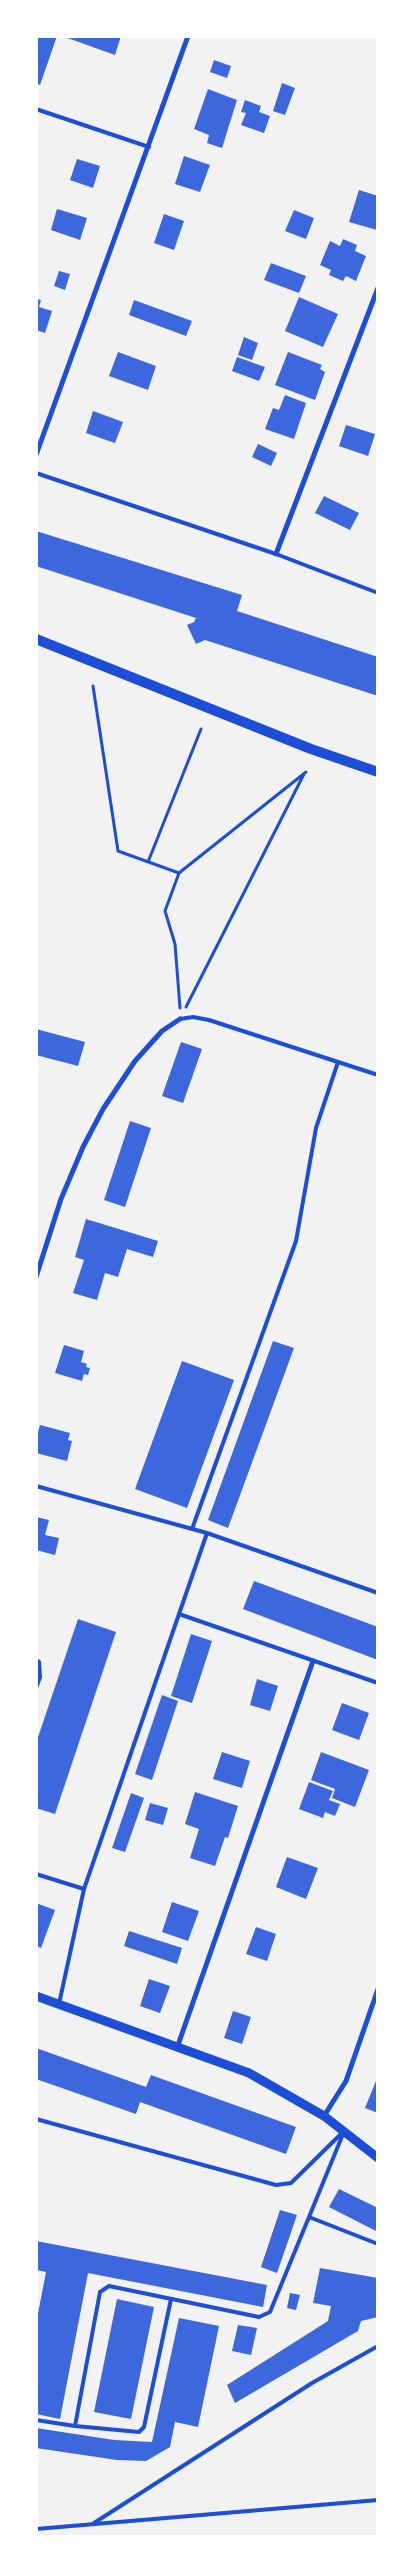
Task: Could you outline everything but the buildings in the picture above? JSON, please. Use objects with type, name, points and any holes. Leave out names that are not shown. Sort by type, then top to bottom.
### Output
[{"type":"main road","points":[[36,639],[303,746],[378,772]]},
{"type":"street","points":[[36,455],[188,36]]},
{"type":"street","points":[[276,554],[378,288]]},
{"type":"street","points":[[36,1277],[37,1268],[61,1199],[83,1147],[103,1109],[135,1061],[162,1031],[180,1019]]},
{"type":"street","points":[[178,2046],[313,1661]]},
{"type":"street","points":[[324,2116],[346,2081],[378,1990]]},
{"type":"street","points":[[36,1996],[250,2073],[324,2116],[378,2158]]},
{"type":"lane","points":[[36,109],[148,147]]},
{"type":"lane","points":[[36,473],[276,554],[378,593]]},
{"type":"lane","points":[[180,1019],[193,1017],[209,1020],[378,1075]]},
{"type":"lane","points":[[192,1529],[296,1241],[316,1128],[338,1062]]},
{"type":"lane","points":[[36,1486],[207,1533],[378,1593]]},
{"type":"lane","points":[[59,2004],[84,1889],[207,1533]]},
{"type":"lane","points":[[179,1614],[378,1683]]},
{"type":"lane","points":[[36,1660],[39,1662],[40,1677],[36,1688]]},
{"type":"lane","points":[[36,1874],[84,1889]]},
{"type":"lane","points":[[36,2119],[276,2185],[291,2184],[344,2132]]},
{"type":"lane","points":[[75,2426],[100,2292],[109,2286],[259,2317],[270,2312],[344,2132]]},
{"type":"lane","points":[[310,2218],[378,2244]]},
{"type":"lane","points":[[36,2420],[139,2432],[144,2427],[171,2299]]},
{"type":"lane","points":[[92,2524],[312,2383],[378,2346]]},
{"type":"lane","points":[[36,2530],[378,2500]]},
{"type":"path","points":[[93,686],[118,850],[179,873]]},
{"type":"path","points":[[148,862],[201,729]]},
{"type":"path","points":[[306,772],[180,1019],[175,944],[165,911],[179,873],[306,772]]}]
